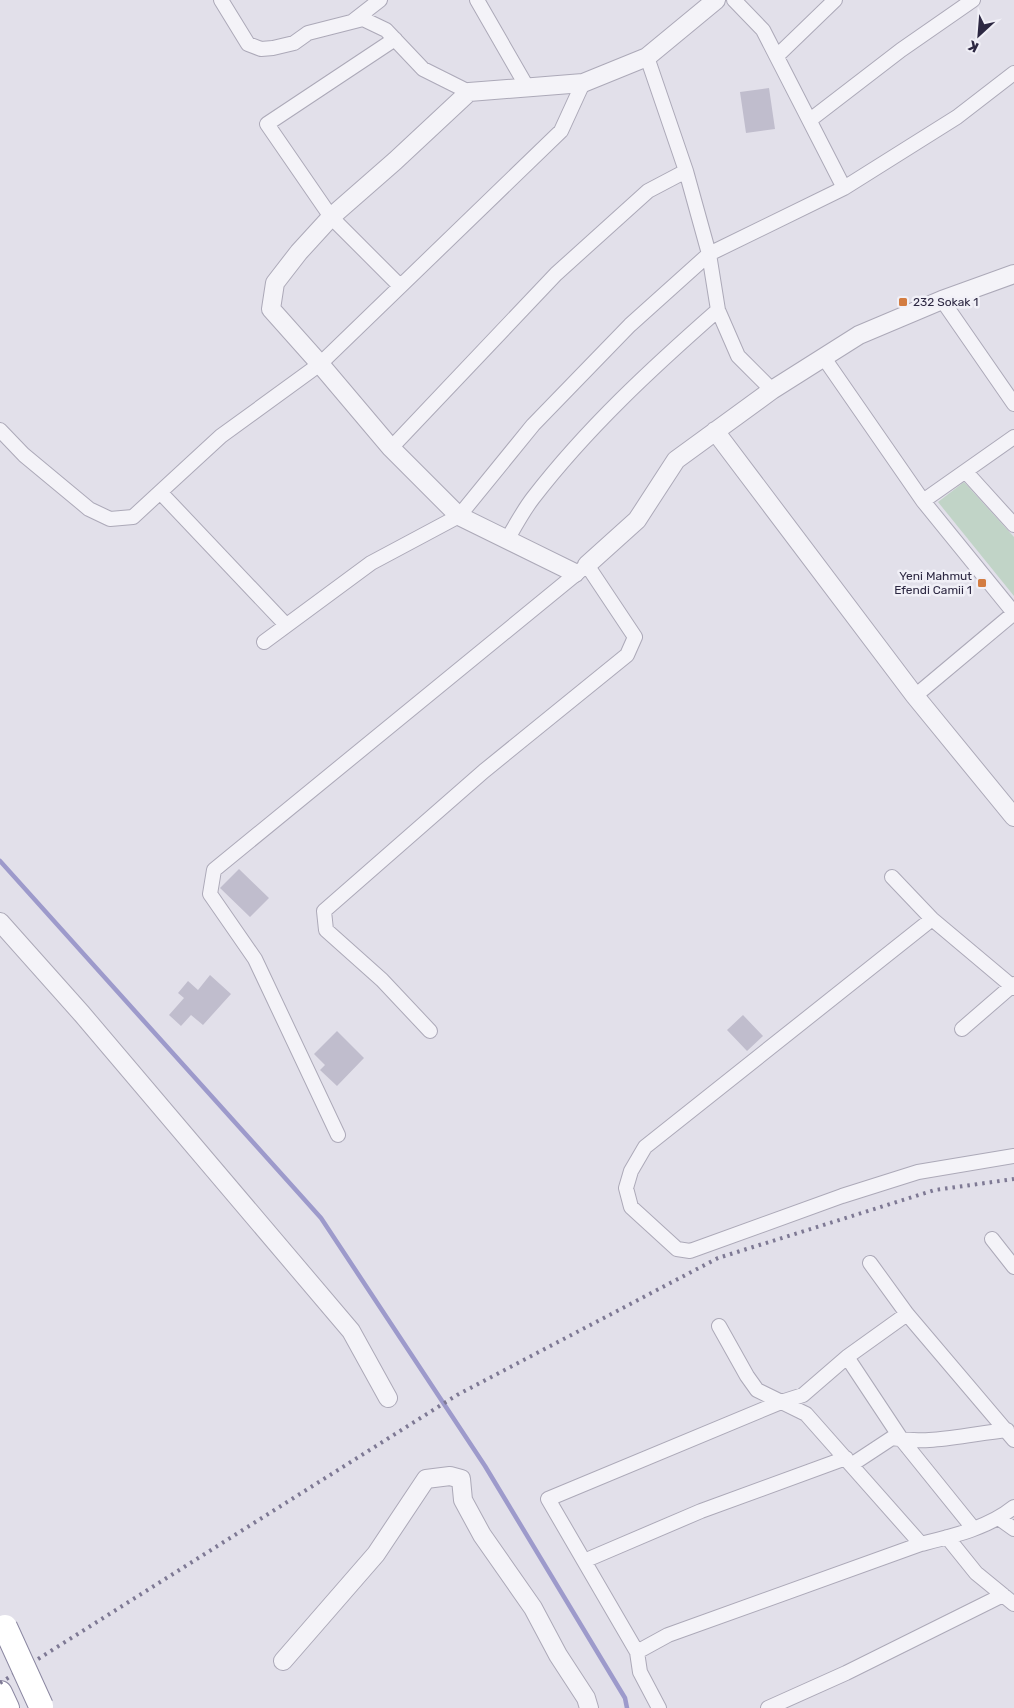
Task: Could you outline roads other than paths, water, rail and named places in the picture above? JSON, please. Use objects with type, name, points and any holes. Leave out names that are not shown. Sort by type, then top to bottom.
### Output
[{"type":"highway","points":[[3,1621],[41,1707]]},
{"type":"highway","points":[[0,1693],[7,1708]]},
{"type":"street","points":[[221,0],[248,44],[261,49],[294,43],[308,33],[363,20],[386,30],[423,70],[469,92],[583,83],[647,57],[716,0]]},
{"type":"street","points":[[352,22],[380,0]]},
{"type":"street","points":[[477,0],[527,87]]},
{"type":"street","points":[[734,0],[763,30],[844,188]]},
{"type":"street","points":[[777,56],[834,0]]},
{"type":"street","points":[[810,120],[901,50],[973,0]]},
{"type":"street","points":[[395,40],[267,124],[331,217],[400,285]]},
{"type":"street","points":[[647,57],[686,171],[709,254],[718,310],[738,356],[772,390]]},
{"type":"street","points":[[264,642],[371,563],[460,516],[534,425],[630,325],[709,254],[844,188],[957,117],[1014,73]]},
{"type":"street","points":[[3,438],[89,509],[110,519],[133,516],[221,436],[320,364],[561,131],[583,83]]},
{"type":"street","points":[[430,1031],[382,980],[326,930],[324,911],[484,771],[627,655],[635,637],[581,569],[507,540],[460,516],[391,448],[271,309],[276,283],[299,252],[331,217],[469,92]]},
{"type":"street","points":[[391,448],[556,274],[648,192],[686,171]]},
{"type":"street","points":[[338,1134],[256,959],[210,894],[214,870],[581,569],[637,520],[676,460],[772,390],[859,335],[942,300],[1014,274]]},
{"type":"street","points":[[942,300],[1014,404]]},
{"type":"street","points":[[507,540],[532,499],[586,434],[661,360],[718,310]]},
{"type":"street","points":[[824,358],[923,501],[1014,613],[915,696]]},
{"type":"street","points":[[715,431],[915,696],[1014,817]]},
{"type":"street","points":[[923,501],[1014,437]]},
{"type":"street","points":[[966,472],[1014,526]]},
{"type":"street","points":[[160,492],[286,626]]},
{"type":"street","points":[[892,878],[932,919],[1013,986],[962,1029]]},
{"type":"street","points":[[932,919],[646,1147],[631,1171],[626,1188],[631,1207],[677,1249],[690,1251],[842,1196],[918,1172],[1014,1156]]},
{"type":"street","points":[[0,922],[88,1022],[351,1331],[388,1398]]},
{"type":"street","points":[[992,1239],[1014,1268]]},
{"type":"street","points":[[870,1263],[907,1314],[1010,1435]]},
{"type":"street","points":[[658,1708],[640,1672],[637,1652],[548,1499],[781,1402],[803,1395],[847,1357],[907,1314]]},
{"type":"street","points":[[720,1326],[747,1376],[757,1390],[806,1414],[921,1544]]},
{"type":"street","points":[[847,1357],[902,1440],[973,1528]]},
{"type":"street","points":[[584,1561],[701,1511],[849,1462],[892,1438],[932,1440],[1010,1435]]},
{"type":"street","points":[[283,1661],[376,1554],[426,1479],[450,1476],[460,1479],[463,1500],[482,1535],[533,1608],[558,1655],[586,1698],[589,1708]]},
{"type":"street","points":[[637,1652],[668,1635],[921,1544],[1000,1519],[1014,1507]]},
{"type":"street","points":[[1000,1519],[1014,1529]]},
{"type":"street","points":[[768,1708],[1008,1600],[976,1573],[947,1537]]},
{"type":"waterway","points":[[0,861],[321,1218],[485,1466],[625,1698],[627,1708]]},
{"type":"railway","points":[[0,1683],[457,1395],[718,1258],[935,1190],[1014,1179]]},
{"type":"place","name":"232 Sokak 1","points":[[903,302]]},
{"type":"place","name":"Yeni Mahmut Efendi Camii 1","points":[[982,583]]}]
